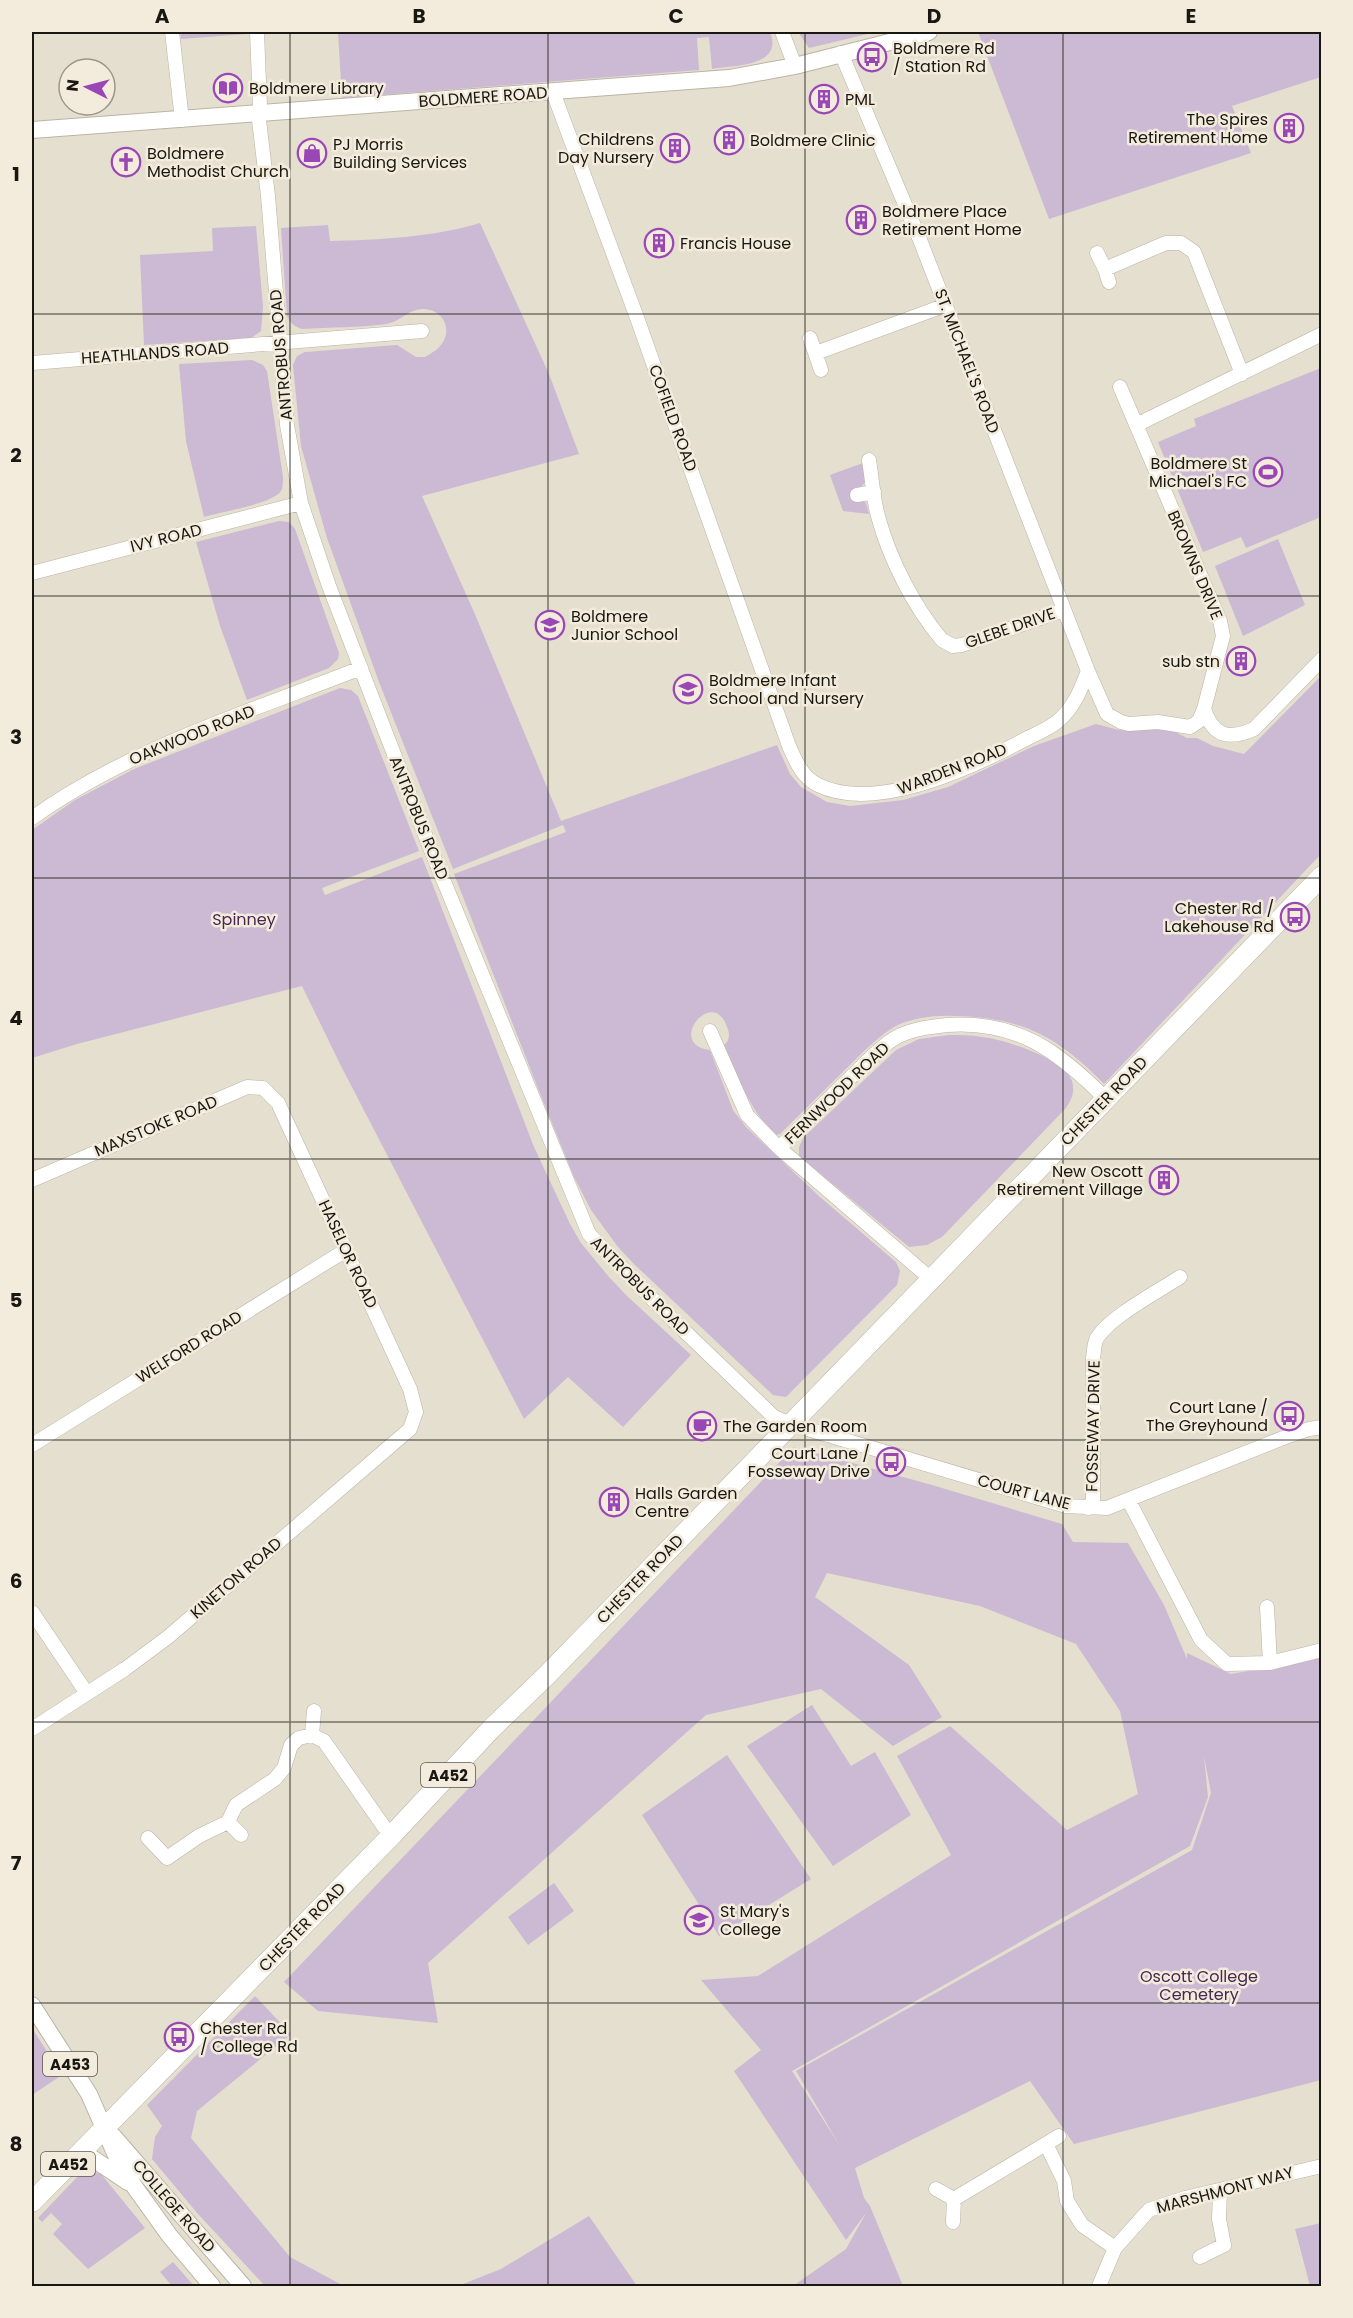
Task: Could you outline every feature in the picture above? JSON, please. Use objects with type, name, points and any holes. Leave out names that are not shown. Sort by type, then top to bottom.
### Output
[{"type":"highway","name":"CHESTER ROAD","points":[[32,2202],[393,1834],[491,1728],[547,1675],[1322,876]]},
{"type":"main road","name":"BOLDMERE ROAD","points":[[32,130],[729,78],[795,66],[929,32]]},
{"type":"main road","name":"COLLEGE ROAD","points":[[32,2005],[89,2094],[118,2160],[134,2186],[212,2286]]},
{"type":"main road","name":"COLLEGE ROAD","points":[[105,2126],[243,2286]]},
{"type":"main road","name":"COLLEGE ROAD","points":[[73,2159],[92,2158],[134,2186]]},
{"type":"street","points":[[172,32],[182,120]]},
{"type":"street","name":"ANTROBUS ROAD","points":[[257,32],[259,114],[286,425],[301,503],[329,586],[431,850],[589,1234],[768,1412],[791,1424]]},
{"type":"street","points":[[782,32],[795,66]]},
{"type":"street","name":"ST. MICHAEL'S ROAD","points":[[841,53],[945,305],[1088,670]]},
{"type":"street","name":"COFIELD ROAD","points":[[553,92],[636,315],[789,746]]},
{"type":"street","points":[[1105,268],[1166,243],[1181,243],[1194,252],[1242,374]]},
{"type":"street","points":[[1097,253],[1109,282]]},
{"type":"street","points":[[816,353],[945,305]]},
{"type":"street","name":"HEATHLANDS ROAD","points":[[32,363],[422,331]]},
{"type":"street","points":[[1136,425],[1322,334]]},
{"type":"street","points":[[810,338],[821,370]]},
{"type":"street","name":"BROWNS DRIVE","points":[[1120,387],[1220,621],[1222,636],[1204,710]]},
{"type":"street","name":"GLEBE DRIVE","points":[[869,460],[884,536],[902,577],[942,640],[953,646],[962,645],[1064,610]]},
{"type":"street","points":[[856,495],[874,492]]},
{"type":"street","name":"IVY ROAD","points":[[32,573],[301,503]]},
{"type":"street","points":[[1204,710],[1208,723],[1217,732],[1232,735],[1243,734],[1254,729],[1322,659]]},
{"type":"street","name":"OAKWOOD ROAD","points":[[32,818],[105,771],[174,741],[361,668]]},
{"type":"street","points":[[1088,670],[1107,714],[1121,722],[1129,724],[1158,722],[1190,726],[1199,721],[1204,710]]},
{"type":"street","name":"WARDEN ROAD","points":[[789,746],[800,769],[819,785],[850,792],[889,792],[916,785],[991,757],[1058,722],[1079,696],[1088,670]]},
{"type":"street","name":"FERNWOOD ROAD","points":[[931,1279],[779,1148],[893,1039],[918,1028],[963,1024],[1012,1032],[1052,1051],[1073,1067],[1106,1099]]},
{"type":"street","points":[[710,1031],[747,1115],[779,1148]]},
{"type":"street","name":"MAXSTOKE ROAD","points":[[32,1180],[247,1087],[263,1088],[278,1103]]},
{"type":"street","name":"HASELOR ROAD","points":[[278,1103],[411,1389],[416,1405]]},
{"type":"street","name":"WELFORD ROAD","points":[[32,1445],[345,1250]]},
{"type":"street","name":"FOSSEWAY DRIVE","points":[[1088,1508],[1093,1501],[1093,1358],[1096,1341],[1106,1327],[1120,1316],[1180,1277]]},
{"type":"street","name":"KINETON ROAD","points":[[32,1728],[125,1669],[168,1637],[410,1429],[416,1405]]},
{"type":"street","name":"COURT LANE","points":[[791,1424],[1066,1506],[1088,1508],[1107,1508],[1129,1501],[1283,1438],[1322,1427]]},
{"type":"street","points":[[1129,1501],[1201,1640],[1227,1664],[1270,1663],[1322,1650]]},
{"type":"street","points":[[1267,1607],[1270,1663]]},
{"type":"street","points":[[32,1612],[86,1692]]},
{"type":"street","points":[[312,1735],[314,1711]]},
{"type":"street","points":[[148,1838],[167,1858],[199,1836],[228,1822],[236,1805],[275,1779],[284,1768],[291,1745],[299,1738],[312,1735],[324,1741],[384,1827],[393,1834]]},
{"type":"street","points":[[228,1822],[241,1835]]},
{"type":"street","points":[[954,2199],[1059,2136]]},
{"type":"street","points":[[1046,2144],[1059,2169],[1067,2201],[1082,2225],[1115,2248]]},
{"type":"street","name":"MARSHMONT WAY","points":[[1099,2286],[1115,2248],[1149,2210],[1220,2190],[1322,2166]]},
{"type":"street","points":[[936,2189],[954,2199]]},
{"type":"street","points":[[1200,2257],[1228,2251],[1219,2219],[1220,2190]]},
{"type":"street","points":[[953,2222],[954,2199]]},
{"type":"green space","points":[[180,32],[247,32],[247,34],[181,39]]},
{"type":"green space","points":[[338,32],[770,32],[772,43],[770,52],[764,58],[744,65],[712,69],[709,37],[697,38],[699,70],[342,98]]},
{"type":"green space","points":[[798,32],[876,32],[809,48]]},
{"type":"green space","points":[[978,32],[1321,32],[1321,77],[1232,106],[1251,153],[1049,219]]},
{"type":"green space","points":[[480,223],[549,374],[579,454],[422,496],[474,612],[561,821],[777,745],[790,774],[801,787],[827,802],[850,806],[903,800],[948,787],[1034,746],[1096,724],[1119,730],[1157,728],[1173,731],[1187,738],[1197,738],[1213,746],[1244,754],[1321,676],[1321,854],[1104,1084],[1070,1053],[1036,1032],[1018,1025],[977,1017],[923,1018],[907,1021],[883,1035],[780,1134],[776,1135],[758,1115],[739,1081],[724,1045],[729,1034],[720,1016],[712,1012],[696,1021],[692,1029],[692,1038],[697,1046],[710,1050],[733,1110],[746,1127],[820,1197],[896,1262],[900,1271],[897,1285],[786,1397],[773,1395],[634,1264],[618,1247],[591,1210],[574,1177],[454,874],[566,832],[563,825],[453,869],[379,682],[327,538],[301,446],[293,365],[297,356],[305,352],[397,345],[416,357],[425,357],[441,344],[446,336],[446,325],[436,312],[419,309],[386,324],[302,329],[295,326],[287,316],[281,228],[328,225],[330,241],[425,235]]},
{"type":"green space","points":[[256,226],[263,307],[261,331],[251,338],[144,345],[140,255],[213,251],[212,228]]},
{"type":"green space","points":[[252,360],[263,365],[267,371],[283,477],[282,488],[276,496],[268,500],[204,517],[186,441],[179,364]]},
{"type":"green space","name":"Boldmere St Michael's FC","points":[[1321,368],[1321,517],[1246,548],[1241,537],[1203,552],[1158,442],[1196,426],[1194,419]]},
{"type":"green space","points":[[871,460],[864,484],[850,492],[851,500],[861,500],[866,503],[869,514],[843,511],[830,475]]},
{"type":"green space","points":[[279,521],[289,522],[295,529],[339,653],[338,659],[329,668],[247,700],[220,626],[196,542]]},
{"type":"green space","points":[[1278,539],[1305,605],[1243,636],[1215,566]]},
{"type":"green space","name":"Spinney","points":[[340,688],[351,690],[358,696],[419,851],[322,888],[325,895],[422,857],[534,1147],[570,1224],[581,1243],[609,1277],[691,1355],[623,1427],[568,1377],[524,1419],[302,986],[77,1044],[32,1058],[32,830],[75,800],[134,769]]},
{"type":"green space","points":[[970,1035],[992,1039],[1033,1052],[1058,1065],[1067,1073],[1072,1081],[1073,1092],[1066,1108],[942,1237],[927,1245],[909,1247],[799,1156],[799,1147],[804,1137],[896,1050],[919,1039]]},
{"type":"green space","name":"Oscott College Cemetery","points":[[794,1447],[1062,1524],[1073,1542],[1128,1543],[1164,1605],[1187,1659],[1187,1653],[1231,1674],[1321,1658],[1321,2080],[1074,2144],[1030,2081],[855,2168],[864,2198],[870,2206],[903,2286],[793,2286],[846,2249],[866,2213],[846,2240],[734,2071],[761,2050],[701,1980],[758,1976],[951,1855],[897,1756],[950,1726],[1067,1830],[1138,1794],[1120,1711],[1076,1644],[980,1606],[827,1573],[815,1597],[909,1665],[942,1717],[893,1746],[821,1689],[706,1715],[428,1963],[438,2023],[318,2011],[284,1982]],"holes":[[[1204,1756],[1211,1793],[1192,1850],[796,2071],[840,2146],[792,2071],[1190,1846],[1208,1797]]]},
{"type":"green space","points":[[812,1705],[851,1766],[875,1752],[911,1815],[833,1866],[747,1746]]},
{"type":"green space","points":[[727,1755],[811,1879],[719,1936],[642,1815]]},
{"type":"green space","points":[[554,1883],[574,1911],[528,1945],[508,1917]]},
{"type":"green space","points":[[255,1996],[291,2034],[197,2111],[191,2138],[290,2257],[344,2286],[265,2286],[198,2214],[152,2159],[155,2137],[162,2126],[147,2105]]},
{"type":"green space","points":[[32,2028],[62,2075],[32,2095]]},
{"type":"green space","points":[[88,2171],[101,2174],[145,2228],[88,2269],[53,2234],[62,2224],[51,2213],[42,2222],[38,2218],[80,2174]]},
{"type":"green space","points":[[589,2216],[637,2286],[458,2286],[501,2269]]},
{"type":"green space","points":[[1321,2223],[1321,2286],[1310,2286],[1295,2229]]},
{"type":"green space","points":[[173,2262],[194,2286],[172,2286],[160,2272]]},
{"type":"place","name":"Boldmere Rd / Station Rd","points":[[872,57]]},
{"type":"place","name":"Boldmere Library","points":[[228,88]]},
{"type":"place","name":"PML","points":[[824,99]]},
{"type":"place","name":"The Spires Retirement Home","points":[[1289,128]]},
{"type":"place","name":"Boldmere Clinic","points":[[729,140]]},
{"type":"place","name":"Childrens Day Nursery","points":[[675,148]]},
{"type":"place","name":"PJ Morris Building Services","points":[[312,153]]},
{"type":"place","name":"Boldmere Methodist Church","points":[[126,162]]},
{"type":"place","name":"Boldmere Place Retirement Home","points":[[861,220]]},
{"type":"place","name":"Francis House","points":[[659,243]]},
{"type":"place","name":"Boldmere St Michael's FC","points":[[1268,472]]},
{"type":"place","name":"Boldmere Junior School","points":[[550,625]]},
{"type":"place","name":"sub stn","points":[[1241,661]]},
{"type":"place","name":"Boldmere Infant School and Nursery","points":[[688,689]]},
{"type":"place","name":"Chester Rd / Lakehouse Rd","points":[[1295,917]]},
{"type":"place","name":"New Oscott Retirement Village","points":[[1164,1180]]},
{"type":"place","name":"Court Lane / The Greyhound","points":[[1289,1416]]},
{"type":"place","name":"The Garden Room","points":[[702,1426]]},
{"type":"place","name":"Court Lane / Fosseway Drive","points":[[891,1462]]},
{"type":"place","name":"Halls Garden Centre","points":[[614,1502]]},
{"type":"place","name":"St Mary's College","points":[[699,1920]]},
{"type":"place","name":"Chester Rd / College Rd","points":[[179,2037]]}]
